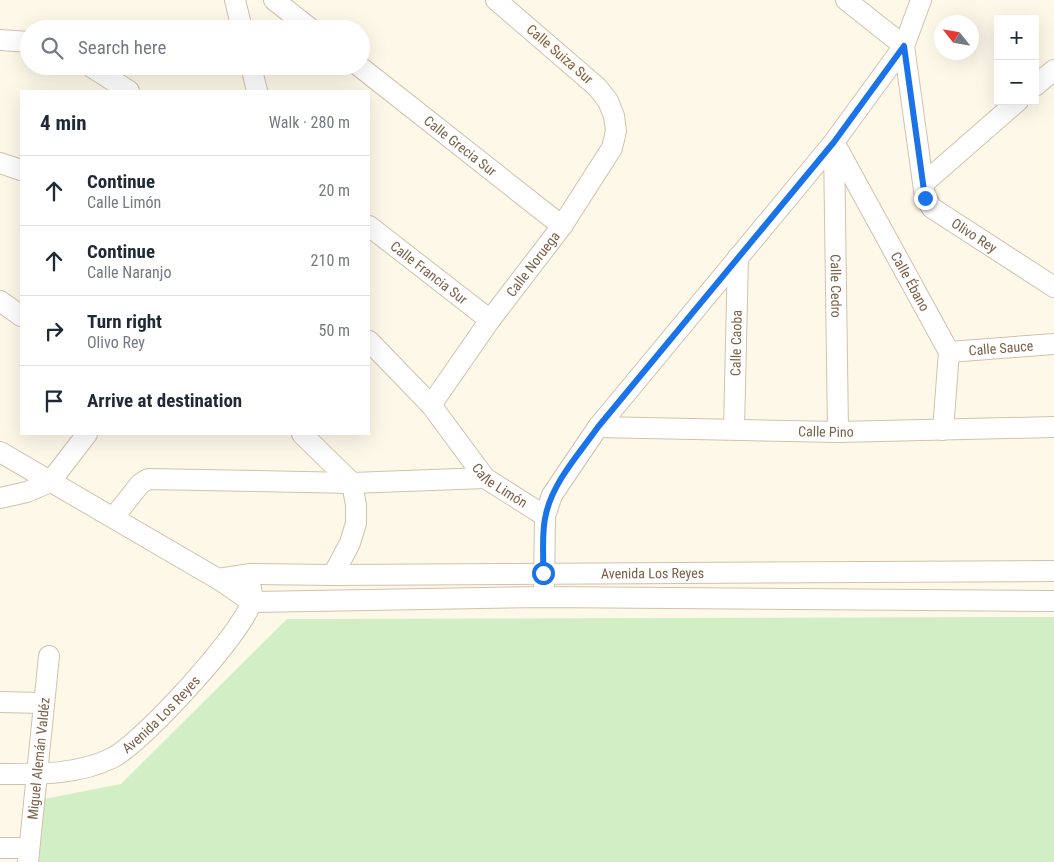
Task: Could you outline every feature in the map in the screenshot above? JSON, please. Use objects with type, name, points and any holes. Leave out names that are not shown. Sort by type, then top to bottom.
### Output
[{"type":"street","points":[[274,0],[300,20]]},
{"type":"street","name":"Calle Suiza Sur","points":[[496,0],[597,87],[608,101],[614,116]]},
{"type":"street","points":[[846,0],[904,46]]},
{"type":"street","points":[[544,597],[545,516],[552,494],[598,427],[834,142],[904,46],[921,0]]},
{"type":"street","points":[[232,2],[239,20]]},
{"type":"street","points":[[0,40],[20,41]]},
{"type":"street","name":"Olivo Rey","points":[[904,46],[925,198],[932,208],[1054,287]]},
{"type":"street","points":[[1039,83],[1054,70]]},
{"type":"street","points":[[104,75],[127,90]]},
{"type":"street","points":[[254,75],[258,90]]},
{"type":"street","name":"Calle Grecia Sur","points":[[369,75],[562,226]]},
{"type":"street","points":[[924,182],[1013,105]]},
{"type":"street","name":"Calle Noruega","points":[[431,405],[490,320],[562,226],[612,148],[616,131],[614,116]]},
{"type":"street","name":"Calle Ébano","points":[[834,142],[949,352]]},
{"type":"street","name":"Calle Cedro","points":[[834,142],[838,432]]},
{"type":"street","points":[[0,163],[20,170]]},
{"type":"street","name":"Calle Francia Sur","points":[[370,227],[490,320]]},
{"type":"street","name":"Calle Caoba","points":[[734,429],[738,257]]},
{"type":"street","points":[[0,301],[20,315]]},
{"type":"street","name":"Calle Limón","points":[[370,343],[431,405],[485,478],[545,516]]},
{"type":"street","name":"Calle Sauce","points":[[949,352],[1054,344]]},
{"type":"street","points":[[943,430],[949,352]]},
{"type":"street","name":"Calle Pino","points":[[598,427],[838,432],[1054,427]]},
{"type":"street","points":[[0,498],[27,492],[50,482],[86,435]]},
{"type":"street","points":[[303,435],[352,483],[356,505],[356,523],[350,543],[333,575]]},
{"type":"street","points":[[0,452],[114,517],[218,579],[252,602]]},
{"type":"street","points":[[114,517],[140,484],[148,479],[352,483],[485,478]]},
{"type":"street","name":"Avenida Los Reyes","points":[[218,579],[251,574],[1054,572]]},
{"type":"street","points":[[251,574],[252,602]]},
{"type":"street","name":"Avenida Los Reyes","points":[[0,774],[36,774],[83,769],[113,758],[136,743],[215,658],[234,634],[252,602],[544,597],[1054,601]]},
{"type":"street","name":"Miguel Alemán Valdéz","points":[[29,855],[42,703],[49,656]]},
{"type":"street","points":[[0,702],[42,703]]},
{"type":"street","points":[[0,848],[29,855]]},
{"type":"green space","points":[[1054,617],[1054,862],[39,862],[44,799],[121,784],[287,619]]},
{"type":"route","points":[[543,573],[545,516],[552,494],[565,473],[598,427],[834,142],[904,46],[925,198]]}]
